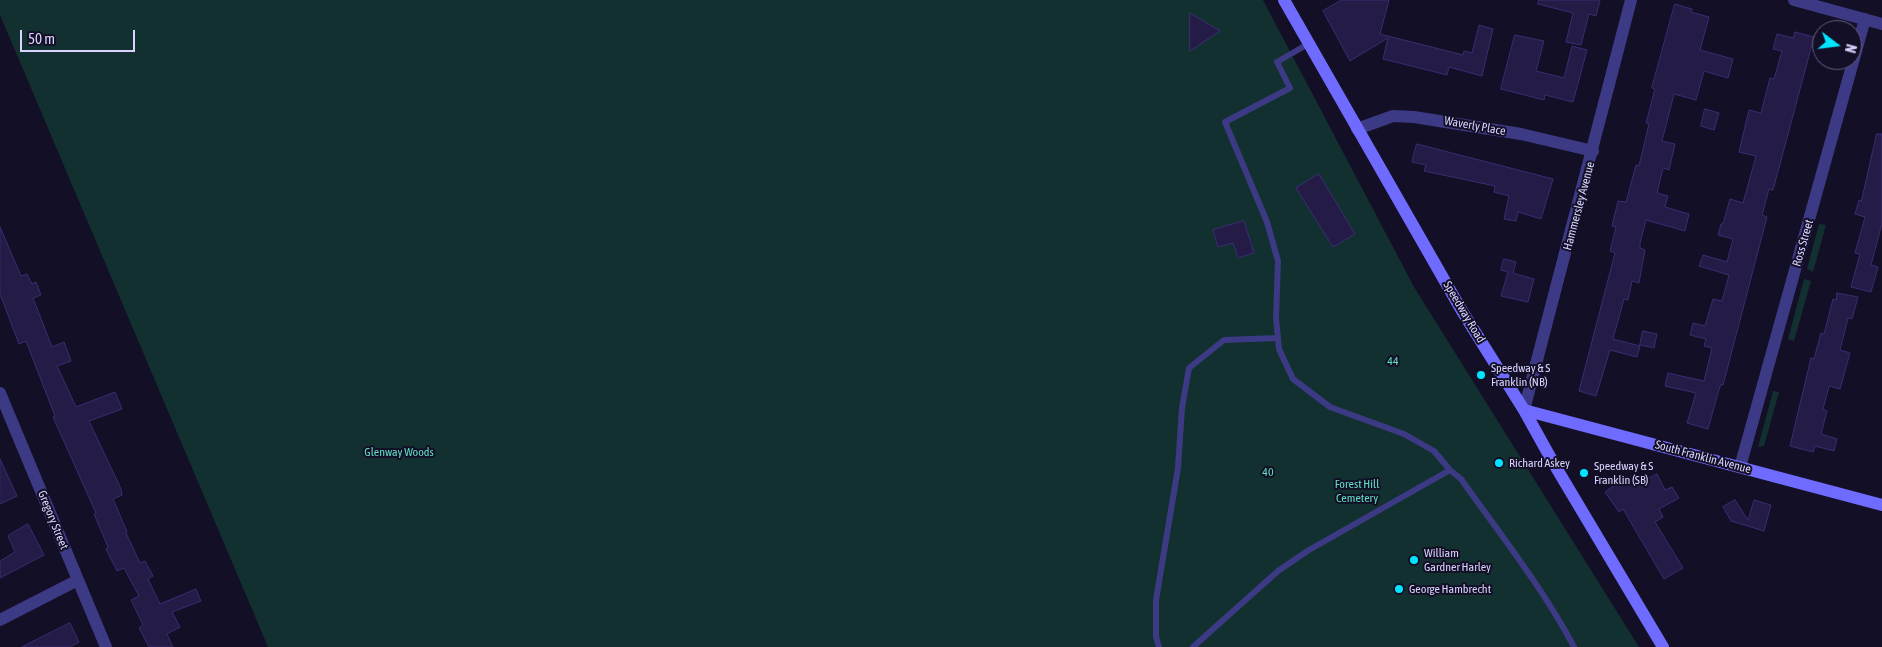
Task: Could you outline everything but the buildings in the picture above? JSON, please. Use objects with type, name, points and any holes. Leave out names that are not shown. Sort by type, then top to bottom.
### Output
[{"type":"main road","name":"Speedway Road","points":[[1284,0],[1462,312],[1524,410],[1663,647]]},
{"type":"main road","name":"South Franklin Avenue","points":[[1524,410],[1882,505]]},
{"type":"street","name":"Hammersley Avenue","points":[[1524,410],[1631,0]]},
{"type":"street","points":[[1794,0],[1882,24]]},
{"type":"street","name":"Ross Street","points":[[1740,467],[1865,19]]},
{"type":"street","name":"Waverly Place","points":[[1357,129],[1393,116],[1414,117],[1521,134],[1593,151]]},
{"type":"street","name":"Gregory Street","points":[[0,393],[106,647]]},
{"type":"street","points":[[0,620],[78,580]]},
{"type":"lane","points":[[1308,44],[1277,62],[1290,88],[1225,122],[1267,222],[1278,261],[1279,349],[1293,379],[1330,407],[1404,434],[1434,451],[1450,470],[1461,479],[1562,624],[1574,647]]},
{"type":"lane","points":[[1159,647],[1156,637],[1156,600],[1178,468],[1182,408],[1190,368],[1224,340],[1278,338]]},
{"type":"lane","points":[[1192,647],[1278,571],[1309,550],[1450,470]]},
{"type":"green space","points":[[0,0],[1263,0],[1414,287],[1639,647],[268,647],[0,15]]},
{"type":"green space","points":[[1819,224],[1826,225],[1813,272],[1807,269]]},
{"type":"green space","points":[[1804,279],[1811,281],[1794,341],[1788,339]]},
{"type":"green space","points":[[1773,391],[1779,392],[1764,446],[1758,447]]},
{"type":"place","name":"Speedway & S Franklin (NB)","points":[[1481,375]]},
{"type":"place","name":"Richard Askey","points":[[1499,463]]},
{"type":"place","name":"Speedway & S Franklin (SB)","points":[[1584,473]]},
{"type":"place","name":"William Gardner Harley","points":[[1414,560]]},
{"type":"place","name":"George Hambrecht","points":[[1399,589]]},
{"type":"park label","name":"44","points":[[1393,361]]},
{"type":"park label","name":"Glenway Woods","points":[[399,452]]},
{"type":"park label","name":"40","points":[[1268,472]]},
{"type":"park label","name":"Forest Hill Cemetery","points":[[1357,491]]}]
